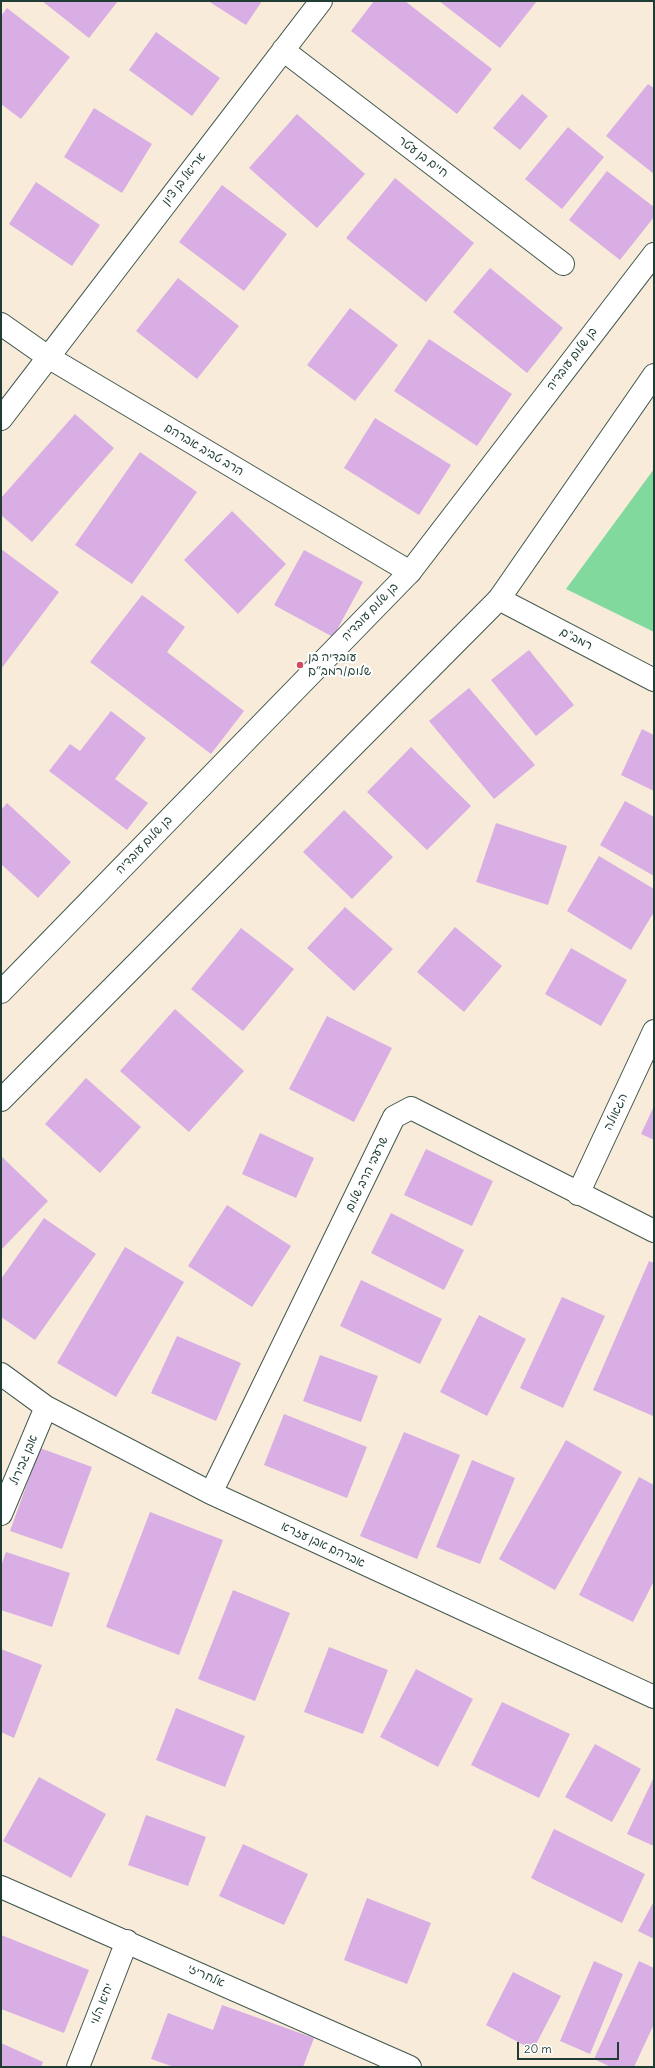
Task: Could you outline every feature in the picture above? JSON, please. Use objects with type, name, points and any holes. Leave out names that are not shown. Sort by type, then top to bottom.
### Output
[{"type":"street","name":"אריאל בן ציון","points":[[1,419],[320,1]]},
{"type":"street","name":"חיים בן עטר","points":[[283,50],[563,264]]},
{"type":"street","name":"בן שלום עובדיה","points":[[1,992],[410,572],[654,254]]},
{"type":"street","name":"הרב טביב אברהם","points":[[1,324],[48,357],[410,572]]},
{"type":"street","points":[[1,1100],[499,599],[654,375]]},
{"type":"street","name":"רמב\"ם","points":[[499,599],[654,680]]},
{"type":"street","name":"הגאולה","points":[[578,1194],[654,1031]]},
{"type":"street","name":"שרעבי הרב שלום","points":[[211,1494],[394,1118],[411,1108],[578,1194],[654,1231]]},
{"type":"street","name":"אברהם אבן עזרא","points":[[1,1374],[46,1407],[211,1494],[654,1697]]},
{"type":"street","name":"אבן גבירול","points":[[1,1514],[46,1407]]},
{"type":"street","name":"אלחריזי","points":[[1,1886],[410,2067]]},
{"type":"street","name":"יחיא הלוי","points":[[78,2067],[127,1941]]},
{"type":"green space","points":[[654,469],[654,632],[566,589]]},
{"type":"building","points":[[42,1],[118,1],[89,38]]},
{"type":"building","points":[[208,1],[262,1],[246,25]]},
{"type":"building","points":[[374,1],[405,1],[492,69],[457,114],[351,31]]},
{"type":"building","points":[[439,1],[537,1],[500,48]]},
{"type":"building","points":[[7,8],[70,57],[21,119],[1,104],[1,16]]},
{"type":"building","points":[[156,32],[220,78],[192,116],[129,70]]},
{"type":"building","points":[[648,84],[654,88],[654,174],[606,136]]},
{"type":"building","points":[[522,94],[548,116],[520,150],[493,128]]},
{"type":"building","points":[[94,108],[152,144],[122,193],[64,157]]},
{"type":"building","points":[[297,114],[365,174],[317,228],[249,168]]},
{"type":"building","points":[[568,127],[604,157],[562,209],[525,179]]},
{"type":"building","points":[[607,171],[654,207],[654,217],[620,260],[569,220]]},
{"type":"building","points":[[395,178],[474,243],[426,302],[346,238]]},
{"type":"building","points":[[36,182],[100,225],[72,266],[9,224]]},
{"type":"building","points":[[222,185],[287,234],[244,291],[179,242]]},
{"type":"building","points":[[490,268],[563,328],[527,373],[453,312]]},
{"type":"building","points":[[178,278],[239,326],[197,379],[136,331]]},
{"type":"building","points":[[350,308],[398,345],[355,401],[307,365]]},
{"type":"building","points":[[429,339],[512,394],[477,446],[394,391]]},
{"type":"building","points":[[75,414],[114,448],[32,542],[1,515],[1,498]]},
{"type":"building","points":[[375,418],[451,465],[419,515],[344,468]]},
{"type":"building","points":[[140,452],[197,492],[132,584],[75,545]]},
{"type":"building","points":[[232,511],[286,564],[238,614],[184,560]]},
{"type":"building","points":[[1,549],[59,592],[1,669]]},
{"type":"building","points":[[304,550],[363,582],[333,637],[274,605]]},
{"type":"building","points":[[142,595],[185,627],[167,652],[244,711],[211,754],[90,662]]},
{"type":"building","points":[[529,650],[574,705],[536,736],[491,680]]},
{"type":"building","points":[[469,688],[535,765],[494,799],[429,721]]},
{"type":"building","points":[[111,711],[146,738],[115,779],[148,803],[127,830],[49,771],[70,744],[80,751]]},
{"type":"building","points":[[642,729],[654,735],[654,791],[621,775]]},
{"type":"building","points":[[411,747],[471,806],[427,850],[367,792]]},
{"type":"building","points":[[625,801],[654,817],[654,876],[600,845]]},
{"type":"building","points":[[7,803],[71,862],[38,898],[1,864],[1,810]]},
{"type":"building","points":[[344,810],[393,857],[352,899],[303,852]]},
{"type":"building","points":[[496,823],[567,846],[548,905],[476,882]]},
{"type":"building","points":[[599,856],[654,889],[654,912],[631,950],[567,911]]},
{"type":"building","points":[[345,907],[393,949],[354,991],[307,948]]},
{"type":"building","points":[[455,927],[502,966],[464,1012],[417,972]]},
{"type":"building","points":[[241,928],[294,969],[243,1031],[191,989]]},
{"type":"building","points":[[571,948],[627,980],[601,1026],[545,994]]},
{"type":"building","points":[[175,1009],[244,1071],[189,1132],[120,1071]]},
{"type":"building","points":[[327,1016],[392,1048],[354,1122],[289,1089]]},
{"type":"building","points":[[86,1078],[141,1127],[100,1173],[45,1124]]},
{"type":"building","points":[[654,1106],[654,1140],[641,1134]]},
{"type":"building","points":[[260,1133],[314,1158],[296,1198],[242,1174]]},
{"type":"building","points":[[426,1149],[493,1181],[472,1226],[404,1195]]},
{"type":"building","points":[[1,1156],[48,1201],[1,1250]]},
{"type":"building","points":[[227,1205],[291,1246],[252,1307],[188,1266]]},
{"type":"building","points":[[391,1213],[464,1250],[444,1290],[371,1253]]},
{"type":"building","points":[[44,1218],[96,1254],[35,1340],[1,1317],[1,1279]]},
{"type":"building","points":[[125,1247],[184,1282],[116,1397],[57,1363]]},
{"type":"building","points":[[649,1261],[654,1263],[653,1416],[593,1390]]},
{"type":"building","points":[[361,1280],[442,1319],[420,1364],[340,1326]]},
{"type":"building","points":[[562,1297],[605,1316],[563,1408],[520,1388]]},
{"type":"building","points":[[479,1315],[526,1339],[487,1416],[440,1392]]},
{"type":"building","points":[[177,1336],[241,1363],[216,1421],[151,1393]]},
{"type":"building","points":[[320,1355],[378,1376],[361,1422],[303,1401]]},
{"type":"building","points":[[284,1414],[367,1447],[347,1498],[264,1465]]},
{"type":"building","points":[[404,1432],[460,1455],[417,1559],[360,1536]]},
{"type":"building","points":[[566,1440],[622,1472],[555,1590],[499,1559]]},
{"type":"building","points":[[40,1448],[92,1467],[62,1549],[10,1531]]},
{"type":"building","points":[[472,1460],[515,1478],[480,1564],[436,1547]]},
{"type":"building","points":[[639,1477],[654,1485],[654,1581],[633,1622],[579,1595]]},
{"type":"building","points":[[150,1512],[223,1540],[179,1655],[106,1627]]},
{"type":"building","points":[[6,1552],[70,1573],[52,1627],[1,1610],[1,1566]]},
{"type":"building","points":[[233,1590],[290,1613],[255,1701],[198,1679]]},
{"type":"building","points":[[329,1647],[388,1670],[363,1734],[304,1712]]},
{"type":"building","points":[[1,1649],[42,1665],[14,1738],[1,1732]]},
{"type":"building","points":[[416,1669],[473,1699],[438,1767],[380,1737]]},
{"type":"building","points":[[502,1702],[570,1734],[539,1798],[471,1765]]},
{"type":"building","points":[[176,1708],[245,1736],[225,1787],[156,1760]]},
{"type":"building","points":[[595,1744],[641,1769],[612,1822],[565,1797]]},
{"type":"building","points":[[39,1777],[106,1814],[71,1878],[3,1841]]},
{"type":"building","points":[[654,1777],[654,1846],[627,1834]]},
{"type":"building","points":[[146,1815],[206,1837],[188,1886],[128,1865]]},
{"type":"building","points":[[554,1829],[645,1874],[622,1923],[531,1878]]},
{"type":"building","points":[[243,1844],[308,1874],[284,1925],[219,1896]]},
{"type":"building","points":[[367,1898],[431,1923],[407,1984],[344,1960]]},
{"type":"building","points":[[654,1901],[654,1939],[638,1931]]},
{"type":"building","points":[[1,1935],[89,1970],[64,2033],[1,2009]]},
{"type":"building","points":[[594,1961],[623,1974],[590,2054],[560,2041]]},
{"type":"building","points":[[639,1961],[654,1968],[654,2024],[634,2067],[611,2067],[594,2059]]},
{"type":"building","points":[[513,1972],[561,1996],[533,2050],[486,2025]]},
{"type":"building","points":[[222,2005],[314,2038],[303,2067],[174,2067],[151,2059],[168,2013],[213,2030]]},
{"type":"building","points":[[1,2043],[43,2062],[41,2067],[1,2067]]},
{"type":"place","name":"עובדיה בן שלום/רמב״ם","points":[[300,665]]}]
